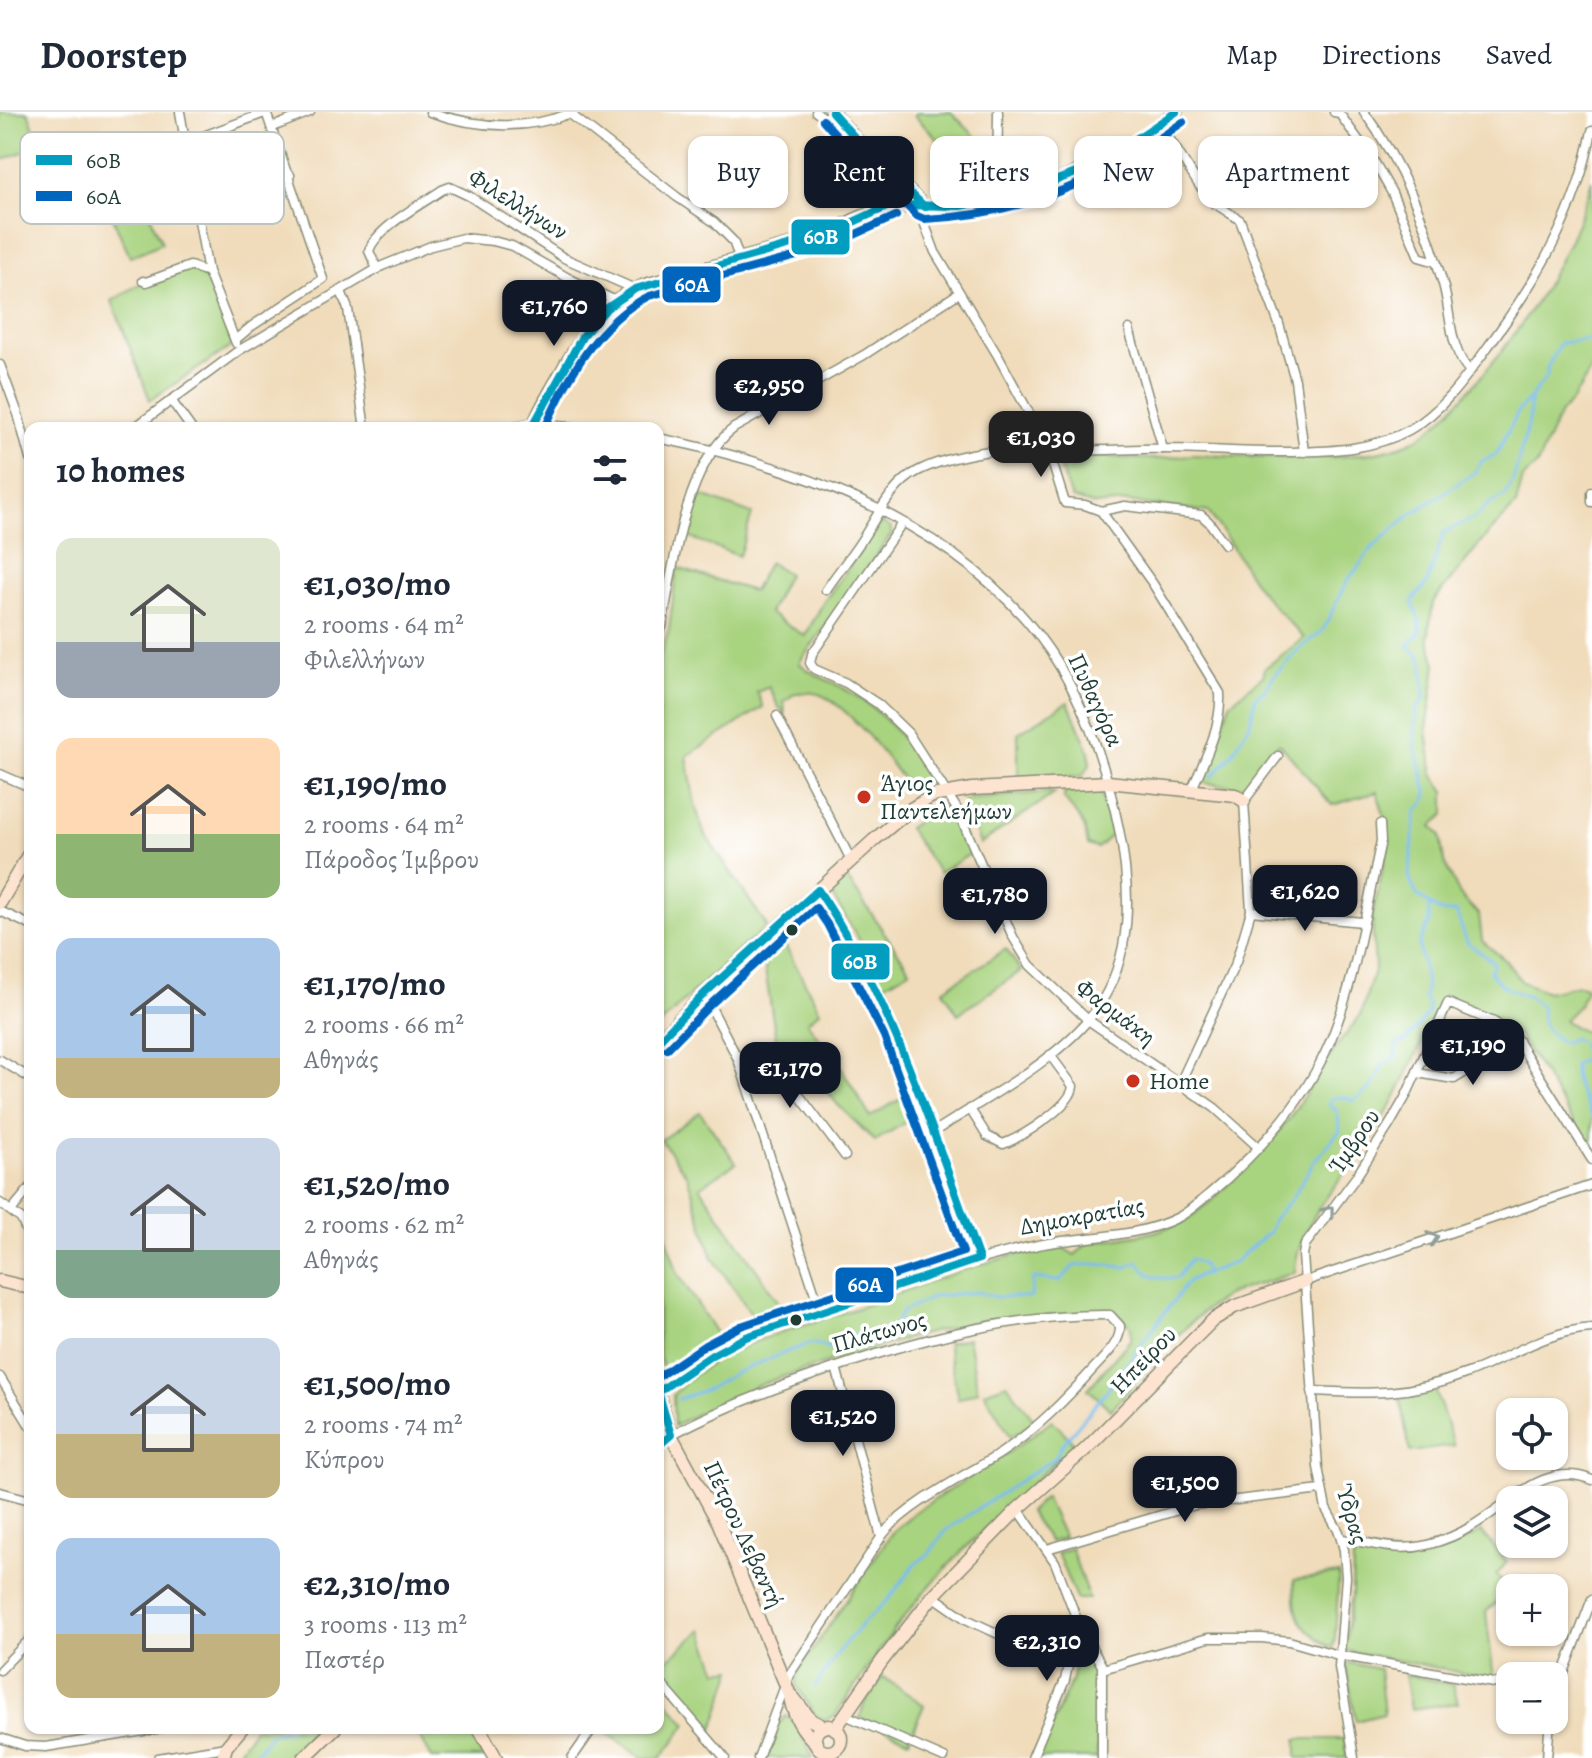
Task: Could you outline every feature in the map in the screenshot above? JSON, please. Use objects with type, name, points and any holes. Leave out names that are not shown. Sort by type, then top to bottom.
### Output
[{"type":"street","points":[[180,112],[183,132]]},
{"type":"street","points":[[214,132],[267,112],[275,132]]},
{"type":"street","points":[[273,127],[310,112]]},
{"type":"street","points":[[430,112],[477,124],[507,127],[541,124],[572,113],[677,197],[714,222],[733,241],[740,260]]},
{"type":"street","points":[[816,112],[850,136]]},
{"type":"street","points":[[832,112],[853,136]]},
{"type":"street","points":[[998,112],[998,136]]},
{"type":"street","points":[[1058,180],[1118,152],[1176,112]]},
{"type":"street","points":[[1338,112],[1375,163],[1392,193],[1419,257],[1436,262]]},
{"type":"street","points":[[1364,112],[1379,130],[1400,167],[1436,262],[1460,358],[1470,371]]},
{"type":"street","points":[[1160,124],[1199,185],[1214,203],[1240,220],[1279,324],[1295,380],[1304,452]]},
{"type":"street","points":[[826,590],[901,484],[917,472],[945,461],[1047,446],[1084,450],[1304,452],[1359,447],[1384,441],[1411,429],[1431,414],[1470,371],[1515,309],[1554,247],[1574,200],[1592,131]]},
{"type":"street","points":[[235,340],[323,279],[284,158]]},
{"type":"street","points":[[284,177],[290,175]]},
{"type":"street","name":"Φιλελλήνων","points":[[377,269],[369,251],[371,243],[429,198],[450,187],[469,196],[564,258],[635,289]]},
{"type":"street","points":[[914,197],[925,207]]},
{"type":"street","points":[[914,206],[930,207]]},
{"type":"street","points":[[925,207],[924,222],[931,244],[1047,446],[1065,503],[1101,511],[1125,506],[1201,515],[1225,544]]},
{"type":"street","points":[[854,220],[864,208]]},
{"type":"street","points":[[536,422],[577,345],[597,319],[635,289],[820,237],[884,208]]},
{"type":"street","points":[[199,224],[208,272],[238,351]]},
{"type":"street","name":"Φιλελλήνων","points":[[142,422],[238,351],[377,269],[409,254],[463,238],[512,246],[616,301]]},
{"type":"street","points":[[143,281],[190,266],[208,272]]},
{"type":"street","points":[[341,291],[348,309],[364,422]]},
{"type":"street","points":[[664,616],[680,525],[715,449],[734,428],[864,355],[959,293]]},
{"type":"street","points":[[1129,329],[1163,449]]},
{"type":"street","points":[[0,365],[24,440]]},
{"type":"street","points":[[171,400],[187,422]]},
{"type":"street","name":"Πυθαγόρα","points":[[664,439],[715,449],[813,480],[902,523],[974,570],[1028,622],[1068,684],[1093,738],[1108,782],[1123,854],[1127,914],[1118,966],[1106,993],[1088,1020],[1050,1055],[932,1133]]},
{"type":"street","points":[[1592,492],[1592,502]]},
{"type":"street","points":[[1101,511],[1153,584],[1220,693],[1221,708],[1215,729],[1192,789]]},
{"type":"street","name":"Φαρμάκη","points":[[902,523],[812,654],[810,663],[814,669],[846,683],[878,704],[908,733],[965,826],[1023,956],[1088,1020],[1215,1108],[1258,1147]]},
{"type":"street","points":[[777,716],[851,860]]},
{"type":"street","points":[[1180,1083],[1236,962],[1251,911],[1244,801],[1278,756]]},
{"type":"street","points":[[0,774],[24,784]]},
{"type":"street","points":[[664,1035],[704,994],[851,860],[911,809],[932,796],[1108,782],[1235,795],[1244,801]]},
{"type":"street","name":"Δημοκρατίας","points":[[664,1388],[712,1355],[746,1337],[919,1277],[979,1259],[1073,1239],[1144,1231],[1181,1216],[1220,1185],[1258,1147],[1305,1091],[1326,1051],[1342,1010],[1381,841],[1380,824]]},
{"type":"street","points":[[0,903],[24,862]]},
{"type":"street","points":[[818,890],[837,918],[895,1031],[979,1259]]},
{"type":"street","points":[[0,911],[24,922]]},
{"type":"street","points":[[1251,911],[1362,922]]},
{"type":"street","points":[[704,994],[738,1059],[821,1312]]},
{"type":"street","name":"Ίμβρου","points":[[1306,1281],[1303,1255],[1307,1241],[1381,1139],[1417,1073],[1448,1003],[1501,1025],[1518,1040],[1592,1160]]},
{"type":"street","points":[[1417,1073],[1454,1079],[1518,1040]]},
{"type":"street","points":[[970,1109],[993,1141],[1003,1144],[1013,1140],[1073,1095],[1073,1086],[1050,1055]]},
{"type":"street","points":[[738,1059],[775,1063],[845,1156]]},
{"type":"street","points":[[0,1060],[24,1074]]},
{"type":"street","name":"Ηπείρου","points":[[830,1728],[845,1715],[933,1596],[1018,1509],[1087,1448],[1213,1320],[1234,1307],[1306,1281],[1592,1185]]},
{"type":"street","points":[[11,1211],[24,1195]]},
{"type":"street","points":[[0,1203],[21,1219],[24,1226]]},
{"type":"street","points":[[0,1281],[24,1287]]},
{"type":"street","name":"Ύδρας","points":[[1306,1281],[1321,1490],[1326,1509],[1341,1539],[1346,1577],[1338,1655],[1340,1685],[1354,1758]]},
{"type":"street","name":"Πλάτωνος","points":[[664,1441],[706,1416],[799,1378],[927,1339],[1040,1320],[1110,1315],[1118,1322],[1121,1330],[1116,1342],[1046,1419],[1001,1453],[903,1516],[881,1537]]},
{"type":"street","points":[[1312,1391],[1408,1391],[1465,1374],[1549,1337],[1592,1328]]},
{"type":"street","points":[[758,1758],[788,1689],[881,1537],[836,1367]]},
{"type":"street","points":[[0,1377],[24,1416]]},
{"type":"street","name":"Πέτρου Λεβαντή","points":[[664,1412],[671,1435],[719,1524],[796,1714],[818,1749]]},
{"type":"street","points":[[1341,1539],[1394,1549],[1426,1545],[1472,1526],[1543,1479],[1569,1473],[1592,1480]]},
{"type":"street","points":[[1047,1549],[1195,1505],[1321,1490]]},
{"type":"street","points":[[0,1492],[24,1498]]},
{"type":"street","points":[[1018,1509],[1047,1549],[1062,1577],[1079,1625],[1103,1669],[1102,1758]]},
{"type":"street","points":[[933,1596],[966,1619],[1031,1649],[1071,1654]]},
{"type":"street","points":[[1567,1662],[1592,1599]]},
{"type":"street","points":[[1032,1758],[1060,1692],[1079,1625]]},
{"type":"street","points":[[1103,1669],[1214,1637],[1282,1640],[1338,1655],[1496,1683]]},
{"type":"street","points":[[0,1670],[24,1645]]},
{"type":"street","points":[[664,1687],[725,1758]]},
{"type":"street","name":"Πέτρου Λεβαντή","points":[[788,1689],[811,1720],[830,1728]]},
{"type":"street","points":[[845,1715],[944,1758]]},
{"type":"street","points":[[840,1743],[830,1752],[818,1749],[817,1732],[830,1728],[839,1733],[840,1743],[840,1758]]},
{"type":"street","points":[[0,1738],[25,1746],[46,1747],[125,1734]]},
{"type":"street","points":[[158,1758],[224,1753],[236,1734]]},
{"type":"street","points":[[304,1758],[329,1734]]},
{"type":"street","points":[[482,1734],[496,1758]]},
{"type":"street","points":[[572,1758],[589,1734]]},
{"type":"street","points":[[1547,1758],[1549,1734]]},
{"type":"green space","points":[[0,112],[28,112],[35,132],[20,132],[20,153],[0,161]]},
{"type":"green space","points":[[918,112],[951,112],[975,136],[935,136],[914,115]]},
{"type":"green space","points":[[1592,180],[1592,368],[1572,401],[1560,413],[1537,465],[1523,478],[1516,505],[1482,541],[1433,602],[1428,638],[1436,664],[1427,730],[1433,775],[1445,791],[1445,814],[1432,826],[1440,835],[1444,862],[1460,895],[1479,915],[1482,941],[1504,959],[1522,982],[1548,992],[1578,985],[1587,987],[1579,1005],[1564,1020],[1592,1033],[1592,1151],[1519,1036],[1505,1022],[1444,995],[1387,1113],[1315,1215],[1298,1253],[1295,1272],[1242,1289],[1210,1306],[1180,1333],[1111,1410],[1088,1389],[1131,1339],[1131,1327],[1123,1317],[1113,1312],[985,1320],[912,1337],[781,1377],[729,1397],[674,1426],[673,1395],[714,1361],[763,1338],[1010,1256],[1060,1246],[1075,1255],[1087,1243],[1154,1232],[1185,1221],[1212,1200],[1262,1151],[1289,1119],[1360,1016],[1375,968],[1372,918],[1387,850],[1387,825],[1377,792],[1332,805],[1279,743],[1245,785],[1203,783],[1230,703],[1263,676],[1265,668],[1304,638],[1262,593],[1208,512],[1127,502],[1094,505],[1072,498],[1054,453],[1139,459],[1193,455],[1339,457],[1394,448],[1416,439],[1462,398],[1522,324],[1556,268]]},
{"type":"green space","points":[[115,224],[154,224],[162,243],[130,257]]},
{"type":"green space","points":[[190,268],[205,275],[232,344],[150,400],[112,301],[141,283]]},
{"type":"green space","points":[[697,494],[752,514],[739,556],[683,535]]},
{"type":"green space","points":[[881,522],[891,528],[891,535],[799,663],[857,696],[897,731],[917,760],[928,792],[912,791],[867,734],[840,707],[826,698],[814,693],[795,693],[784,702],[785,714],[769,687],[757,692],[763,707],[687,756],[695,805],[704,833],[767,926],[664,1021],[664,645],[669,630],[677,568],[753,591],[769,562],[788,574],[769,613],[805,636],[823,603]]},
{"type":"green space","points":[[1068,702],[1089,751],[1090,765],[1082,776],[1018,780],[1018,733]]},
{"type":"green space","points":[[1100,789],[1112,835],[1097,848],[1088,845],[1084,826],[1064,798],[1064,792]]},
{"type":"green space","points":[[1055,793],[980,844],[963,800]]},
{"type":"green space","points":[[947,806],[961,829],[970,854],[939,873],[908,828],[939,807]]},
{"type":"green space","points":[[846,877],[910,970],[880,987],[863,946],[830,892]]},
{"type":"green space","points":[[780,936],[820,1011],[807,1022],[842,1069],[870,1117],[907,1095],[914,1117],[875,1141],[837,1104],[804,1058],[790,1054],[777,1045],[762,951]]},
{"type":"green space","points":[[1006,949],[1021,971],[958,1014],[943,990]]},
{"type":"green space","points":[[700,1112],[736,1163],[700,1187],[788,1316],[759,1325],[713,1258],[687,1176],[664,1144],[664,1138]]},
{"type":"green space","points":[[664,1228],[677,1272],[721,1341],[673,1376],[665,1376]]},
{"type":"green space","points":[[968,1338],[978,1391],[958,1399],[947,1343]]},
{"type":"green space","points":[[1007,1384],[1035,1421],[1011,1437],[984,1392]]},
{"type":"green space","points":[[1435,1389],[1454,1446],[1410,1452],[1400,1399]]},
{"type":"green space","points":[[1052,1420],[1074,1443],[921,1596],[835,1716],[825,1720],[816,1716],[796,1685],[798,1672],[893,1531],[915,1512],[1018,1446]]},
{"type":"green space","points":[[1045,1497],[1064,1538],[1050,1542],[1029,1512]]},
{"type":"green space","points":[[1481,1532],[1496,1549],[1496,1558],[1504,1558],[1507,1562],[1496,1574],[1496,1603],[1486,1612],[1494,1679],[1344,1650],[1355,1550],[1401,1555],[1422,1554],[1452,1546]]},
{"type":"green space","points":[[1071,1548],[1089,1599],[1076,1599],[1057,1553]]},
{"type":"green space","points":[[1339,1574],[1335,1638],[1333,1647],[1329,1647],[1300,1620],[1294,1580]]},
{"type":"green space","points":[[702,1630],[718,1671],[733,1669],[712,1732],[664,1675],[664,1663]]},
{"type":"green space","points":[[1082,1638],[1098,1671],[1097,1758],[1038,1758],[1072,1679],[1079,1639]]},
{"type":"green space","points":[[1345,1662],[1379,1669],[1384,1714],[1356,1721]]},
{"type":"green space","points":[[1405,1674],[1453,1685],[1458,1703],[1411,1709]]},
{"type":"green space","points":[[883,1677],[924,1705],[909,1740],[860,1718],[864,1704]]},
{"type":"green space","points":[[664,1697],[687,1724],[661,1758],[644,1758],[609,1734],[664,1734]]},
{"type":"green space","points":[[786,1716],[795,1720],[813,1758],[764,1758],[775,1727]]},
{"type":"green space","points":[[250,1734],[320,1734],[307,1746],[301,1758],[233,1758]]},
{"type":"green space","points":[[418,1734],[470,1734],[483,1758],[432,1758]]},
{"type":"green space","points":[[1297,1739],[1344,1739],[1347,1758],[1297,1758]]},
{"type":"waterway","points":[[815,1687],[841,1648],[888,1600],[946,1530],[1056,1457],[1060,1447],[1105,1393],[1189,1280],[1233,1263],[1269,1232],[1273,1219],[1293,1197],[1314,1161],[1340,1131],[1337,1111],[1329,1104],[1331,1098],[1344,1097],[1353,1101],[1364,1094],[1372,1086],[1382,1065],[1396,1057],[1396,1045],[1406,1041],[1428,1013],[1419,944],[1429,923],[1429,904],[1416,894],[1409,877],[1416,812],[1425,802],[1427,791],[1415,744],[1417,709],[1425,697],[1422,659],[1408,645],[1420,632],[1412,602],[1427,583],[1444,532],[1475,518],[1489,504],[1504,497],[1513,481],[1529,421],[1530,399],[1547,376],[1547,368],[1560,343],[1592,339]]},
{"type":"waterway","points":[[1212,777],[1232,754],[1250,724],[1255,697],[1266,689],[1297,651],[1323,630],[1346,583],[1373,547],[1410,515],[1474,473],[1482,461],[1496,455],[1519,410],[1530,399]]},
{"type":"waterway","points":[[1429,904],[1443,913],[1456,912],[1467,942],[1494,963],[1490,972],[1496,980],[1541,1006],[1542,1019],[1553,1036],[1563,1043],[1573,1038],[1582,1043],[1585,1059],[1574,1065],[1574,1072],[1592,1117]]},
{"type":"waterway","points":[[678,1399],[812,1343],[829,1348],[844,1336],[883,1333],[895,1324],[902,1312],[935,1296],[978,1292],[996,1297],[1031,1297],[1033,1278],[1060,1281],[1074,1266],[1095,1264],[1127,1267],[1138,1261],[1145,1271],[1154,1276],[1177,1278],[1191,1259],[1202,1264],[1206,1275]]},
{"type":"waterway","points":[[252,1758],[271,1734]]},
{"type":"transit line","name":"60Β","points":[[832,112],[925,207]]},
{"type":"transit line","name":"60Β","points":[[535,422],[582,337],[607,308],[635,289],[820,237],[891,205],[960,206],[1019,194],[1109,157],[1176,112]]},
{"type":"transit line","name":"60Α","points":[[823,120],[855,156],[917,216],[924,219],[996,210],[1061,191],[1123,161],[1183,122]]},
{"type":"transit line","name":"60Α","points":[[548,422],[574,371],[599,336],[614,320],[649,296],[823,249],[896,216]]},
{"type":"transit line","name":"60Β","points":[[664,1035],[818,890],[869,977],[890,1023],[979,1259],[746,1337],[712,1355],[664,1388]]},
{"type":"transit line","name":"60Α","points":[[664,1373],[705,1345],[741,1326],[963,1252],[884,1036],[816,908],[712,1003],[667,1049]]},
{"type":"transit line","name":"60Β","points":[[664,1412],[671,1435],[664,1441]]},
{"type":"place","name":"Άγιος Παντελεήμων","points":[[864,797]]},
{"type":"place","name":"Home","points":[[1133,1081]]}]
